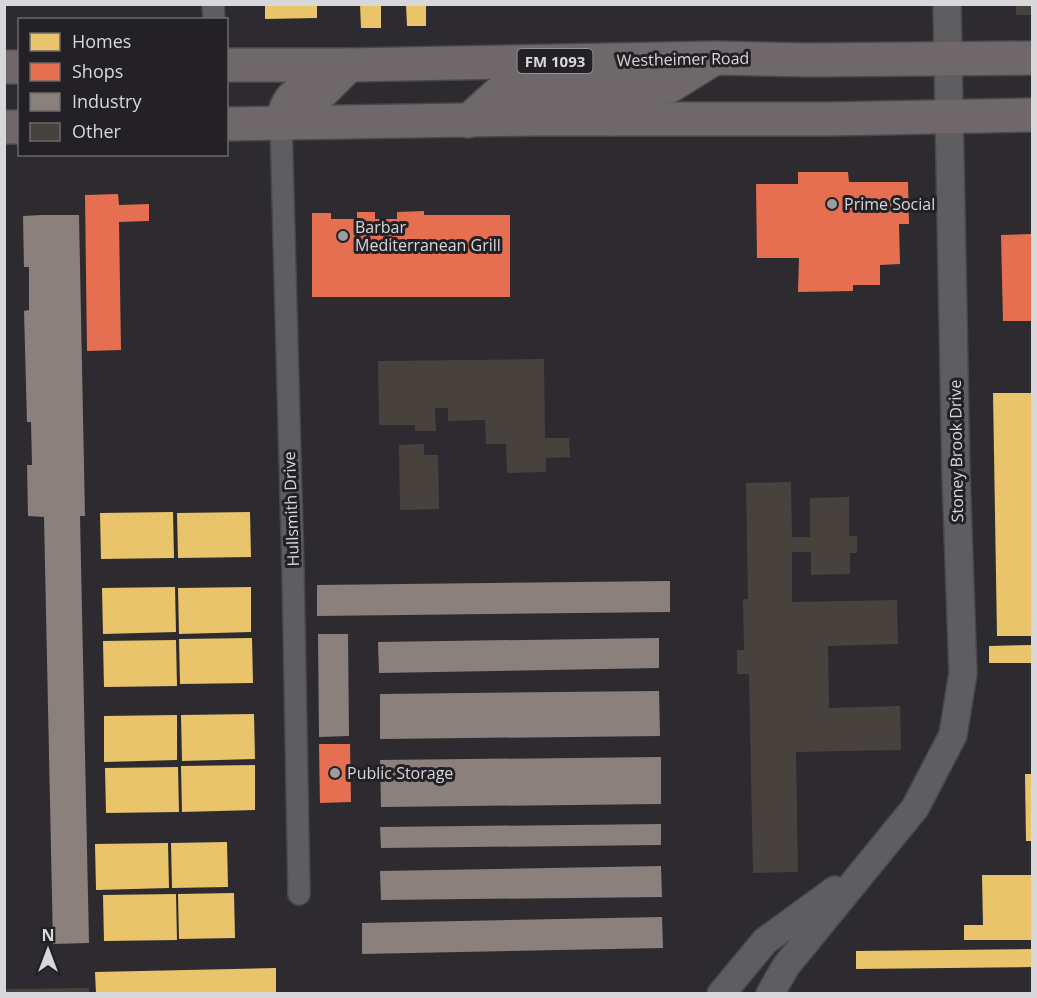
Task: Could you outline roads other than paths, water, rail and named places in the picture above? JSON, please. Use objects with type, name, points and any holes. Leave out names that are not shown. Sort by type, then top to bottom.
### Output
[{"type":"main road","name":"Westheimer Road","points":[[228,65],[715,58],[807,60],[1032,58]]},
{"type":"main road","points":[[613,119],[634,94],[653,87],[670,86],[715,58]]},
{"type":"main road","points":[[468,121],[498,94],[593,90],[603,87],[636,60]]},
{"type":"main road","points":[[281,124],[288,102],[300,92],[323,91],[348,65]]},
{"type":"main road","points":[[228,124],[1032,115]]},
{"type":"street","name":"Stoney Brook Drive","points":[[770,993],[786,966],[915,808],[953,735],[962,684],[947,4]]},
{"type":"street","name":"Hullsmith Drive","points":[[281,124],[299,894]]},
{"type":"street","name":"Stoney Brook Drive","points":[[721,993],[765,941],[865,869]]},
{"type":"place","name":"Prime Social","points":[[832,204]]},
{"type":"place","name":"Barbar Mediterranean Grill","points":[[343,236]]},
{"type":"place","name":"Public Storage","points":[[335,773]]}]
